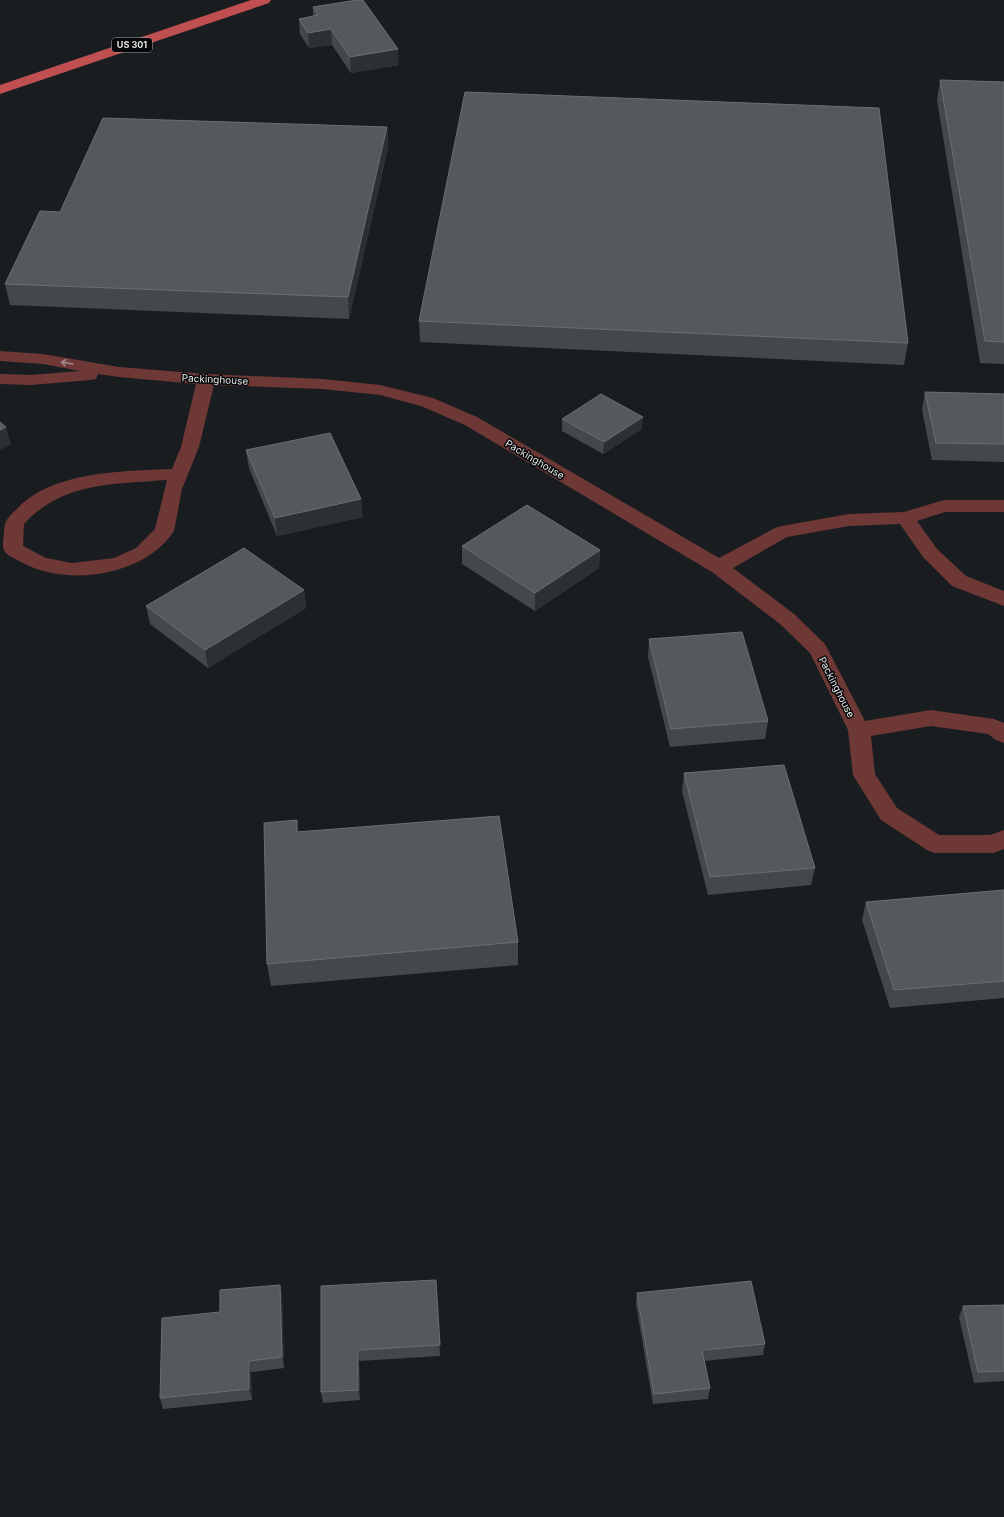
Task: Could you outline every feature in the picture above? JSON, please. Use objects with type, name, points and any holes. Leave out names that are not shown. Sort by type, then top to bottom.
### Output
[{"type":"main road","name":"US 301","points":[[0,90],[264,0]]},
{"type":"street","name":"Packinghouse","points":[[0,356],[43,359],[120,372],[206,379],[323,384],[380,390],[428,402],[471,421],[718,567],[787,619],[818,649],[858,730],[864,775],[889,814],[935,844],[993,844],[1004,839]]},
{"type":"street","name":"Packinghouse","points":[[0,379],[31,380],[120,372]]},
{"type":"street","points":[[179,474],[70,485],[34,504],[14,523],[13,549],[41,564],[72,569],[118,564],[144,552],[164,531],[173,490],[190,447],[206,379]]},
{"type":"street","points":[[718,567],[782,532],[849,520],[905,518],[944,506],[1004,506]]},
{"type":"street","points":[[905,518],[930,554],[959,580],[1004,599]]},
{"type":"street","points":[[858,730],[931,718],[994,727],[1004,735]]},
{"type":"building","points":[[363,0],[398,49],[350,57],[331,29],[308,33],[299,19],[318,15],[313,7]]},
{"type":"building","points":[[940,80],[1004,82],[1004,342],[985,341]]},
{"type":"building","points":[[465,92],[879,108],[908,343],[419,321]]},
{"type":"building","points":[[103,118],[387,127],[348,297],[5,284],[40,211],[60,212]]},
{"type":"building","points":[[925,392],[1004,394],[1004,444],[936,443]]},
{"type":"building","points":[[601,394],[643,417],[604,442],[562,419]]},
{"type":"building","points":[[0,422],[6,427],[0,430]]},
{"type":"building","points":[[330,433],[361,499],[275,518],[246,450]]},
{"type":"building","points":[[527,505],[600,550],[535,593],[462,546]]},
{"type":"building","points":[[244,548],[304,590],[205,650],[146,606]]},
{"type":"building","points":[[742,632],[768,721],[671,729],[649,639]]},
{"type":"building","points":[[784,765],[815,868],[710,877],[684,773]]},
{"type":"building","points":[[499,816],[518,942],[267,964],[264,823],[297,820],[297,832]]},
{"type":"building","points":[[1004,890],[1004,981],[894,990],[866,902]]},
{"type":"building","points":[[436,1280],[440,1345],[358,1350],[358,1390],[321,1392],[321,1286]]},
{"type":"building","points":[[751,1281],[765,1344],[702,1350],[710,1388],[654,1394],[637,1293]]},
{"type":"building","points":[[280,1285],[282,1357],[249,1361],[249,1389],[160,1398],[162,1318],[220,1312],[220,1290]]},
{"type":"building","points":[[1004,1305],[1004,1371],[978,1372],[963,1306]]}]
